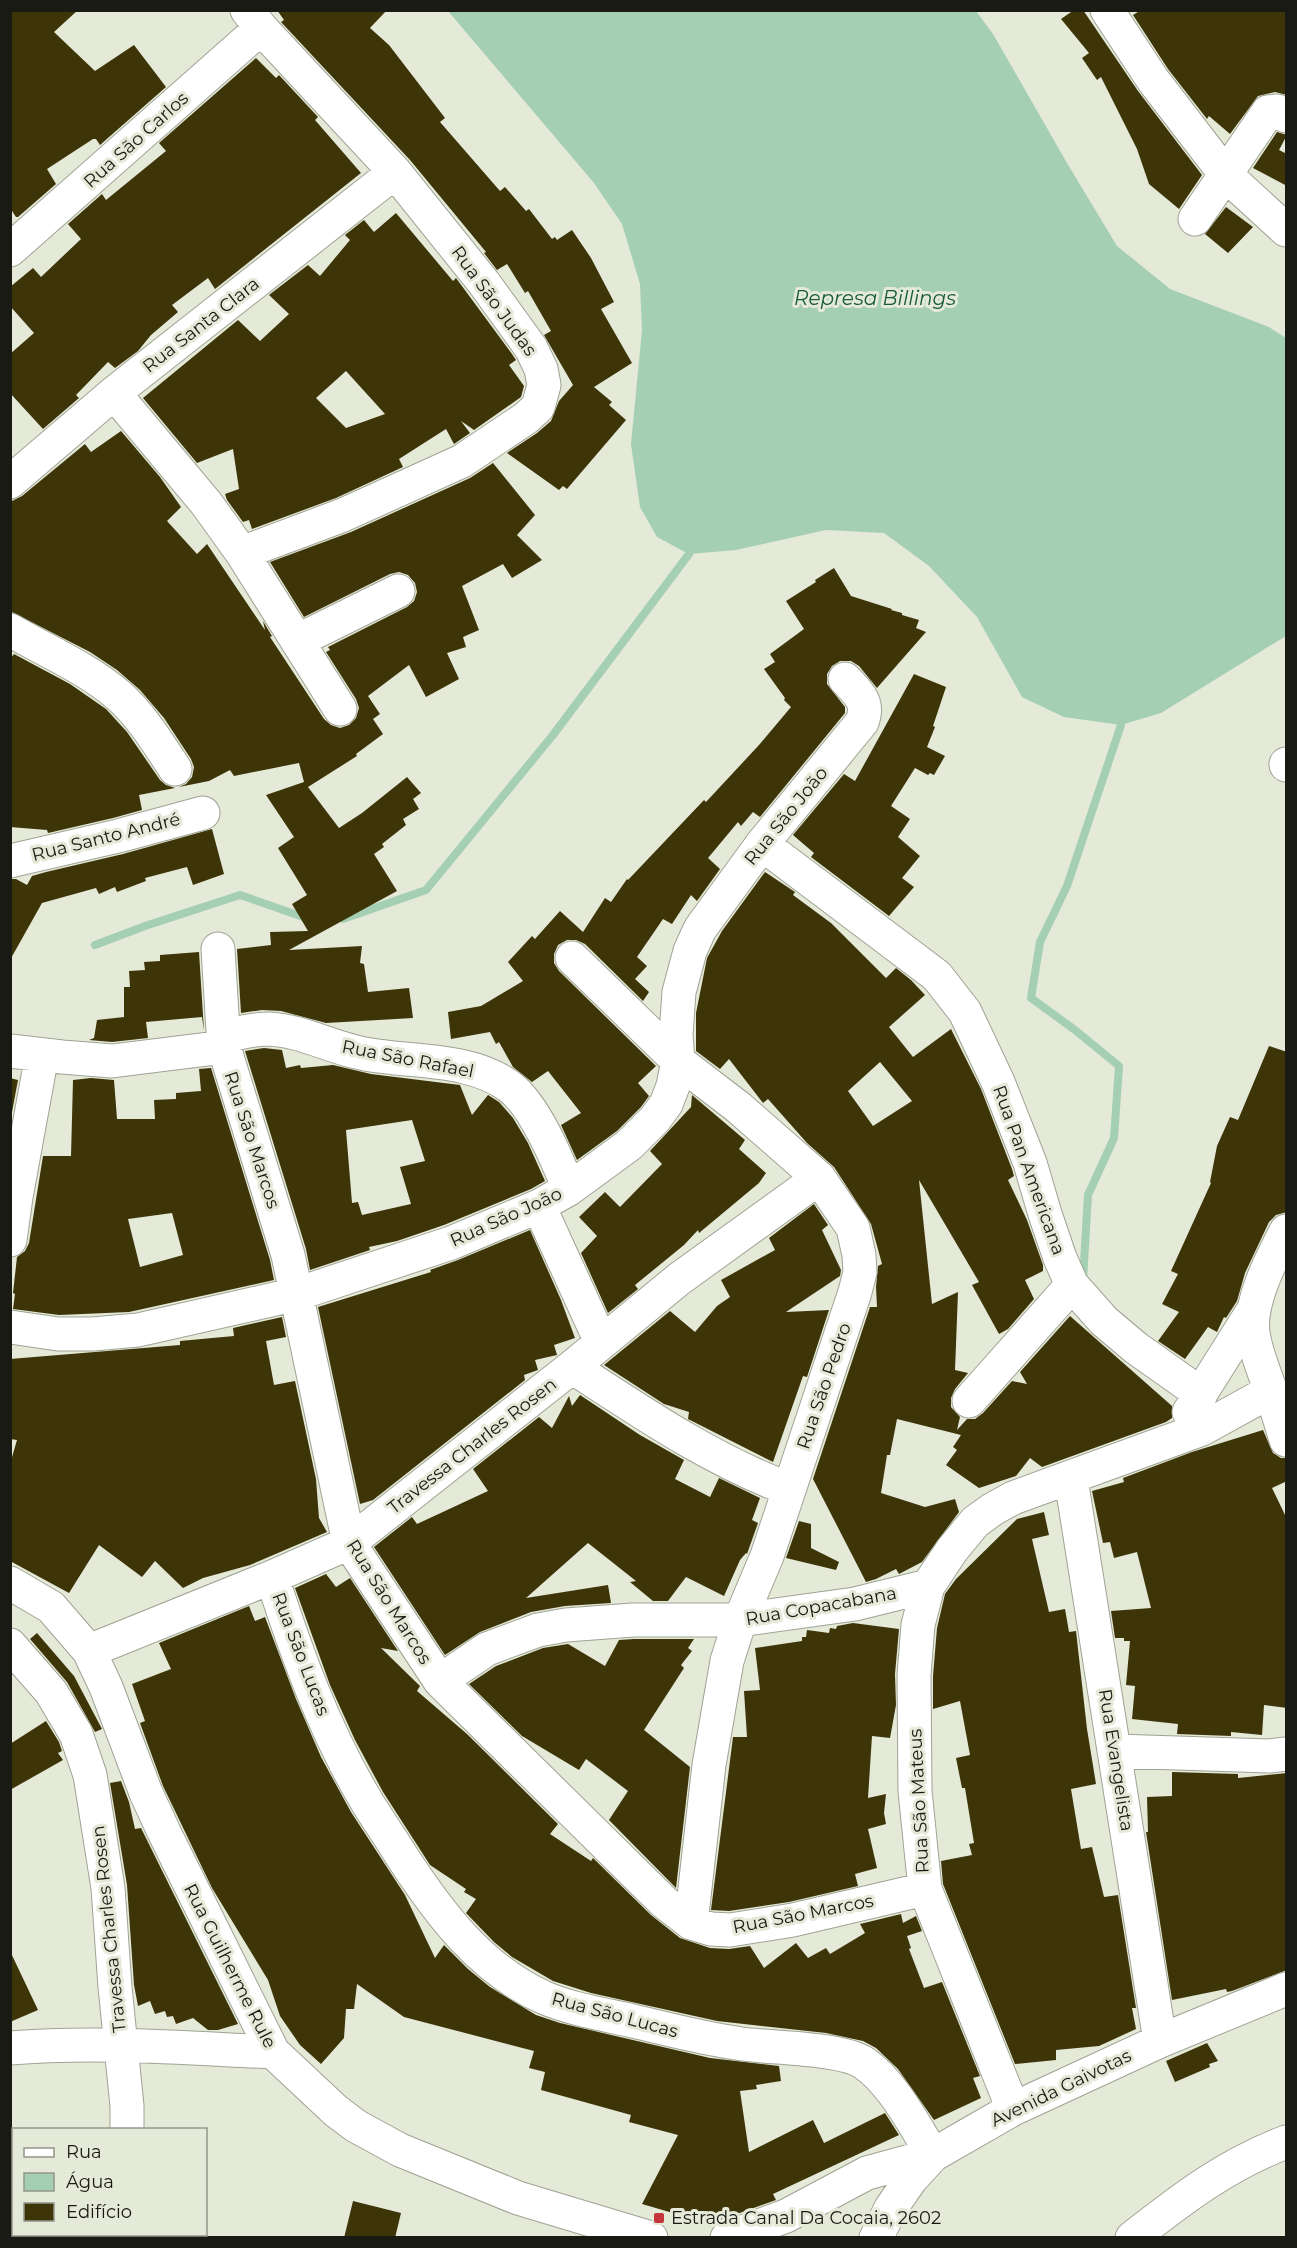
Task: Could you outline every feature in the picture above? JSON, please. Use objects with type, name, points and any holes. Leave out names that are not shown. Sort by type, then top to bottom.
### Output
[{"type":"street","points":[[1107,10],[1148,73],[1226,175],[1287,230]]},
{"type":"street","name":"Rua São Judas","points":[[242,553],[343,515],[462,460],[526,418],[538,407],[544,385],[541,369],[531,348],[484,283],[395,172],[254,20]]},
{"type":"street","name":"Rua São Carlos","points":[[10,250],[254,20]]},
{"type":"street","points":[[1194,219],[1268,112],[1277,111],[1287,116]]},
{"type":"street","name":"Rua Santa Clara","points":[[16,465],[114,393],[395,172]]},
{"type":"street","points":[[114,393],[207,503],[242,553],[340,709]]},
{"type":"street","points":[[297,641],[398,591]]},
{"type":"street","points":[[10,630],[94,677],[120,696],[175,769]]},
{"type":"street","name":"Rua São João","points":[[10,1327],[58,1334],[138,1330],[297,1294],[451,1243],[539,1206],[569,1189],[628,1145],[655,1119],[666,1104],[673,1086],[678,1061],[676,1035],[679,992],[690,951],[700,929],[762,844],[862,722],[865,710],[862,697],[845,679]]},
{"type":"street","name":"Rua Santo André","points":[[10,861],[107,839],[202,813]]},
{"type":"street","name":"Rua Pan Americana","points":[[762,844],[937,976],[965,1012],[998,1082],[1026,1153],[1045,1214],[1072,1284],[1104,1321],[1136,1348],[1201,1394]]},
{"type":"street","name":"Rua São Marcos","points":[[218,949],[223,1042],[288,1255],[349,1543],[440,1681],[664,1902],[691,1923],[711,1929],[730,1930],[793,1920],[924,1889]]},
{"type":"street","name":"Rua São Pedro","points":[[572,957],[678,1061],[738,1107],[819,1178],[852,1228],[859,1255],[860,1272],[842,1333],[767,1556],[740,1620],[727,1661],[716,1723],[691,1923]]},
{"type":"street","name":"Rua São Rafael","points":[[10,1051],[112,1061],[223,1042],[258,1030],[305,1035],[354,1052],[379,1057],[451,1064],[488,1075],[512,1088],[525,1102],[546,1138],[569,1189]]},
{"type":"street","points":[[10,1240],[42,1055]]},
{"type":"street","name":"Travessa Charles Rosen","points":[[89,1651],[272,1577],[349,1543],[572,1367],[679,1279],[819,1178]]},
{"type":"street","points":[[539,1206],[601,1342]]},
{"type":"street","points":[[1170,1441],[1254,1310],[1274,1255],[1287,1231]]},
{"type":"street","points":[[969,1401],[1072,1284]]},
{"type":"street","points":[[1254,1310],[1253,1330],[1258,1358],[1287,1440]]},
{"type":"street","points":[[572,1367],[707,1452],[737,1468],[789,1489]]},
{"type":"street","points":[[928,1586],[952,1550],[975,1522],[993,1509],[1013,1498],[1071,1479],[1202,1429],[1271,1391]]},
{"type":"street","name":"Rua Evangelista","points":[[1071,1479],[1160,2041]]},
{"type":"street","name":"Rua São Lucas","points":[[272,1577],[293,1642],[320,1708],[366,1801],[427,1894],[481,1956],[513,1980],[546,1998],[596,2013],[740,2044],[848,2056],[861,2061],[877,2072],[933,2155]]},
{"type":"street","name":"Rua Guilherme Rule","points":[[10,1583],[51,1607],[89,1651],[106,1687],[146,1793],[273,2052],[342,2116],[376,2139],[518,2198],[651,2238]]},
{"type":"street","name":"Rua Copacabana","points":[[440,1681],[487,1649],[538,1630],[566,1625],[633,1620],[740,1620],[855,1604],[928,1586]]},
{"type":"street","name":"Rua São Mateus","points":[[928,1586],[918,1625],[914,1675],[915,1791],[924,1889],[1013,2109]]},
{"type":"street","name":"Travessa Charles Rosen","points":[[10,1645],[51,1692],[75,1734],[90,1775],[108,1888],[127,2106],[126,2128]]},
{"type":"street","points":[[1114,1751],[1269,1756],[1287,1754]]},
{"type":"street","name":"Avenida Gaivotas","points":[[876,2238],[891,2208],[910,2180],[933,2155],[1013,2109],[1160,2041],[1287,1989]]},
{"type":"street","points":[[10,2048],[66,2044],[122,2044],[273,2052]]},
{"type":"street","points":[[1132,2238],[1213,2177],[1253,2155],[1287,2142]]},
{"type":"street","points":[[727,2238],[786,2216],[867,2173],[933,2155]]},
{"type":"water","name":"Represa Billings","points":[[448,11],[976,11],[993,34],[1117,246],[1170,289],[1269,327],[1286,338],[1286,636],[1161,713],[1121,725],[1064,717],[1022,697],[977,617],[929,566],[884,533],[826,530],[736,550],[689,554],[657,537],[640,507],[631,444],[642,330],[640,284],[622,224],[594,183]]},
{"type":"building","points":[[10,10],[78,10],[54,32],[95,71],[134,45],[166,87],[100,145],[96,139],[93,139],[47,169],[56,184],[18,217],[10,208]]},
{"type":"building","points":[[277,10],[387,10],[370,28],[389,45],[445,118],[440,122],[500,191],[505,187],[526,211],[529,209],[552,239],[555,237],[557,240],[572,230],[591,258],[614,302],[601,309],[632,363],[594,387],[612,402],[609,405],[626,420],[567,489],[563,486],[559,490],[507,453],[551,421],[559,401],[573,385],[544,335],[551,331],[528,291],[525,293],[507,264],[497,270],[484,253],[486,252],[410,160],[281,22],[284,20]]},
{"type":"building","points":[[1074,10],[1083,10],[1138,91],[1202,175],[1179,209],[1149,184],[1137,149],[1101,77],[1097,80],[1082,58],[1089,53],[1061,19]]},
{"type":"building","points":[[1141,10],[1287,10],[1287,95],[1275,92],[1258,96],[1230,134],[1209,116],[1207,119],[1168,69],[1133,15]]},
{"type":"building","points":[[256,58],[276,78],[279,75],[318,117],[315,120],[361,173],[215,289],[208,278],[172,305],[178,312],[151,335],[138,351],[115,368],[108,362],[76,395],[79,398],[43,429],[10,393],[10,354],[34,333],[10,306],[10,287],[33,268],[41,277],[81,239],[68,224],[102,194],[106,200],[166,151],[159,143]]},
{"type":"building","points":[[1277,132],[1287,135],[1279,150],[1287,154],[1287,186],[1253,168]]},
{"type":"building","points":[[1226,207],[1253,227],[1228,253],[1205,234]]},
{"type":"building","points":[[396,213],[453,281],[456,278],[516,360],[509,365],[524,386],[521,397],[474,430],[461,421],[470,433],[454,444],[446,429],[399,459],[403,467],[336,498],[252,529],[249,520],[243,522],[225,494],[239,489],[233,449],[197,463],[143,398],[238,320],[260,341],[289,314],[269,295],[308,265],[320,276],[350,240],[345,235],[364,220],[374,232]],"holes":[[[346,371],[385,414],[346,428],[316,398]]]},
{"type":"building","points":[[121,431],[160,477],[181,507],[167,521],[197,554],[207,544],[265,630],[263,621],[272,636],[270,637],[324,719],[340,728],[349,725],[356,718],[359,708],[356,699],[326,652],[330,650],[328,647],[407,607],[414,601],[417,592],[415,583],[408,575],[399,572],[390,574],[304,617],[270,562],[351,532],[470,478],[493,463],[535,515],[517,535],[542,560],[512,578],[503,564],[462,586],[479,630],[463,637],[466,647],[447,653],[459,679],[426,697],[409,665],[368,696],[380,714],[373,719],[383,734],[356,754],[357,756],[308,787],[339,828],[407,777],[421,793],[413,799],[419,809],[403,819],[406,825],[382,844],[384,847],[374,854],[397,891],[289,950],[362,946],[360,963],[364,964],[368,992],[409,988],[413,1018],[326,1023],[281,1011],[262,1010],[241,1013],[237,949],[271,945],[270,932],[308,931],[292,904],[307,895],[278,848],[294,837],[266,795],[304,782],[299,763],[234,776],[230,770],[209,781],[179,787],[186,784],[192,777],[194,767],[191,759],[164,718],[140,690],[117,670],[90,652],[10,611],[10,502],[22,496],[85,444],[91,452]]},
{"type":"building","points":[[834,568],[851,596],[919,620],[916,628],[926,632],[877,688],[859,666],[851,661],[840,661],[832,666],[827,674],[827,684],[845,707],[845,713],[760,817],[753,812],[741,826],[738,822],[708,858],[720,869],[697,901],[691,895],[672,924],[663,919],[637,957],[647,966],[635,979],[649,992],[643,1001],[585,944],[576,940],[567,940],[558,945],[554,954],[554,963],[559,971],[656,1066],[638,1083],[649,1096],[641,1107],[617,1131],[577,1160],[561,1125],[581,1113],[548,1071],[532,1082],[513,1067],[499,1042],[496,1044],[490,1032],[451,1039],[448,1012],[481,1006],[523,981],[508,962],[532,936],[535,939],[560,911],[583,932],[605,898],[611,902],[627,879],[704,800],[706,802],[759,745],[791,707],[764,669],[775,662],[770,654],[804,629],[786,601]]},
{"type":"building","points":[[14,654],[70,684],[106,709],[127,732],[160,780],[175,788],[139,795],[142,810],[113,818],[48,833],[47,830],[10,827],[10,659]]},
{"type":"building","points":[[914,674],[946,687],[927,747],[945,756],[934,775],[930,773],[928,775],[915,768],[891,806],[910,819],[898,837],[920,856],[902,878],[914,887],[889,916],[811,857],[814,853],[793,835],[844,774],[855,781]]},
{"type":"building","points":[[212,829],[224,874],[193,885],[187,867],[145,878],[146,881],[117,892],[115,887],[99,894],[96,888],[42,903],[10,960],[10,879],[16,879],[27,885],[32,876]]},
{"type":"building","points":[[765,872],[795,892],[793,895],[831,923],[886,978],[896,968],[911,980],[925,995],[889,1027],[913,1057],[951,1029],[981,1089],[1012,1169],[1014,1176],[1008,1180],[1027,1220],[1043,1271],[1025,1280],[1034,1299],[1008,1329],[999,1334],[972,1285],[979,1282],[919,1180],[932,1304],[958,1292],[955,1370],[968,1373],[951,1398],[951,1407],[960,1417],[957,1430],[967,1419],[975,1419],[983,1413],[1012,1381],[1027,1384],[1020,1372],[1070,1316],[1172,1406],[1172,1418],[1166,1422],[1042,1467],[1030,1458],[1016,1476],[979,1488],[946,1465],[957,1450],[953,1447],[961,1435],[897,1419],[890,1455],[887,1455],[881,1493],[925,1507],[955,1499],[959,1512],[922,1562],[899,1574],[896,1569],[866,1582],[813,1479],[870,1307],[877,1307],[878,1266],[882,1264],[871,1224],[834,1167],[807,1143],[768,1099],[763,1103],[729,1059],[720,1069],[696,1051],[696,1013],[707,958],[722,931]],"holes":[[[880,1062],[912,1101],[873,1126],[848,1091]]]},
{"type":"building","points":[[199,952],[204,1031],[202,1017],[146,1022],[148,1038],[112,1042],[89,1040],[94,1038],[97,1020],[124,1017],[124,987],[130,987],[129,971],[145,970],[144,962],[160,961],[160,955]]},
{"type":"building","points":[[1269,1046],[1287,1052],[1287,1212],[1276,1215],[1269,1222],[1245,1273],[1237,1301],[1226,1318],[1224,1317],[1217,1332],[1208,1327],[1185,1359],[1158,1341],[1179,1312],[1162,1304],[1178,1274],[1171,1271],[1211,1183],[1217,1146],[1230,1117],[1238,1120]]},
{"type":"building","points":[[264,1048],[282,1050],[286,1068],[300,1065],[301,1068],[333,1065],[371,1074],[460,1085],[472,1115],[488,1095],[499,1102],[513,1118],[528,1143],[545,1181],[444,1225],[397,1241],[369,1247],[370,1250],[310,1270],[306,1249],[245,1051]],"holes":[[[412,1120],[425,1161],[400,1167],[411,1204],[362,1215],[358,1202],[352,1203],[346,1130]]]},
{"type":"building","points":[[211,1068],[270,1260],[274,1280],[129,1312],[59,1315],[13,1309],[17,1257],[25,1251],[29,1243],[43,1156],[71,1156],[73,1080],[91,1078],[114,1080],[117,1119],[155,1119],[154,1100],[176,1099],[176,1093],[201,1091],[199,1069]],"holes":[[[172,1213],[183,1255],[140,1267],[128,1219]]]},
{"type":"building","points":[[10,1078],[18,1080],[10,1123]]},
{"type":"building","points":[[692,1095],[745,1140],[739,1149],[766,1173],[759,1183],[699,1233],[698,1230],[684,1245],[635,1285],[638,1289],[608,1313],[581,1253],[597,1236],[579,1217],[605,1192],[620,1207],[662,1164],[650,1151],[691,1107]]},
{"type":"building","points":[[814,1204],[828,1225],[822,1230],[841,1270],[840,1276],[786,1312],[829,1310],[807,1377],[803,1376],[773,1462],[688,1419],[689,1412],[664,1404],[604,1365],[670,1311],[695,1332],[717,1306],[730,1297],[721,1280],[775,1250],[769,1238]]},
{"type":"building","points":[[530,1230],[575,1338],[554,1345],[557,1355],[535,1360],[538,1370],[524,1375],[525,1380],[373,1500],[360,1504],[318,1307],[431,1272],[430,1270]]},
{"type":"building","points":[[282,1317],[286,1337],[266,1341],[274,1385],[295,1381],[316,1479],[319,1518],[327,1532],[250,1565],[203,1578],[183,1588],[155,1561],[142,1577],[99,1545],[69,1593],[10,1561],[10,1464],[17,1440],[10,1439],[10,1359],[180,1345],[180,1341],[234,1336],[233,1328]]},
{"type":"building","points":[[580,1395],[640,1435],[684,1460],[675,1479],[710,1497],[719,1478],[760,1498],[752,1520],[758,1523],[747,1554],[740,1560],[724,1596],[686,1577],[668,1601],[653,1601],[630,1582],[636,1581],[588,1543],[526,1598],[608,1585],[611,1603],[565,1606],[531,1612],[480,1632],[445,1655],[374,1547],[412,1517],[417,1524],[488,1491],[473,1469],[539,1417],[552,1428],[569,1396],[572,1406]]},
{"type":"building","points":[[1263,1430],[1273,1453],[1281,1458],[1287,1458],[1287,1481],[1272,1488],[1287,1519],[1287,1708],[1264,1705],[1262,1735],[1231,1732],[1231,1736],[1177,1734],[1178,1724],[1132,1719],[1135,1686],[1126,1685],[1130,1641],[1115,1638],[1111,1611],[1151,1608],[1137,1552],[1114,1558],[1110,1542],[1103,1543],[1092,1491],[1124,1482],[1123,1478],[1192,1452]]},
{"type":"building","points":[[1044,1512],[1049,1535],[1032,1539],[1049,1612],[1065,1609],[1069,1632],[1076,1631],[1096,1784],[1071,1789],[1081,1849],[1092,1847],[1104,1897],[1118,1895],[1136,2008],[1132,2008],[1136,2029],[1099,2046],[1056,2050],[1056,2060],[1015,2064],[943,1884],[941,1861],[972,1855],[969,1844],[974,1843],[965,1788],[962,1788],[956,1758],[970,1755],[960,1701],[933,1709],[933,1676],[937,1628],[945,1594],[956,1579],[1017,1519]]},
{"type":"building","points":[[799,1521],[811,1524],[811,1548],[839,1562],[836,1570],[786,1558]]},
{"type":"building","points":[[326,1574],[336,1587],[350,1578],[398,1651],[381,1648],[420,1686],[417,1691],[467,1734],[558,1824],[550,1834],[591,1861],[593,1858],[651,1915],[680,1938],[710,1948],[729,1949],[750,1946],[764,1968],[796,1943],[808,1958],[826,1948],[830,1954],[865,1933],[860,1924],[901,1914],[903,1923],[916,1916],[922,1931],[907,1936],[911,1948],[909,1949],[924,1988],[942,1982],[980,2076],[973,2078],[981,2098],[934,2120],[898,2069],[876,2048],[863,2041],[826,2033],[717,2021],[591,1993],[553,1981],[512,1957],[466,1913],[476,1899],[464,1892],[466,1889],[430,1865],[383,1792],[355,1740],[330,1685],[295,1588]]},
{"type":"building","points":[[249,1606],[255,1621],[265,1617],[321,1757],[351,1812],[405,1895],[435,1958],[444,1945],[490,1987],[536,2015],[560,2023],[710,2058],[779,2066],[781,2081],[756,2085],[757,2089],[740,2091],[749,2152],[813,2120],[824,2143],[885,2113],[899,2135],[773,2194],[776,2200],[720,2220],[714,2225],[642,2204],[678,2135],[629,2122],[631,2115],[541,2090],[545,2072],[529,2068],[534,2051],[404,2017],[357,1984],[354,2009],[346,2009],[344,2038],[321,2064],[300,2045],[280,2016],[268,1980],[212,1888],[163,1786],[140,1723],[145,1721],[132,1684],[171,1669],[159,1643]]},
{"type":"building","points":[[853,1623],[899,1629],[895,1674],[896,1705],[890,1738],[872,1736],[868,1798],[886,1794],[884,1813],[886,1824],[868,1829],[877,1868],[855,1874],[858,1886],[789,1902],[729,1911],[711,1910],[733,1737],[747,1737],[744,1691],[760,1690],[755,1648],[802,1641],[802,1637],[806,1637],[807,1630],[829,1633],[830,1628],[836,1629],[837,1626]]},
{"type":"building","points":[[37,1633],[74,1676],[102,1729],[95,1732],[67,1682],[30,1639]]},
{"type":"building","points":[[694,1639],[688,1648],[692,1651],[681,1665],[684,1668],[644,1730],[690,1767],[676,1888],[609,1820],[628,1791],[586,1759],[579,1770],[522,1736],[469,1684],[496,1666],[543,1648],[568,1644],[605,1666],[619,1640]]},
{"type":"building","points":[[46,1721],[59,1742],[62,1751],[58,1753],[63,1760],[10,1790],[10,1744]]},
{"type":"building","points":[[1172,1772],[1238,1774],[1238,1778],[1287,1773],[1287,1970],[1232,1991],[1227,1992],[1226,1989],[1172,2000],[1146,1832],[1148,1832],[1147,1797],[1172,1796]]},
{"type":"building","points":[[121,1781],[135,1829],[141,1828],[238,2024],[218,2030],[208,2030],[193,2018],[176,2024],[173,2016],[167,2017],[165,2011],[155,2014],[150,2001],[138,2006],[134,1985],[127,1885],[110,1783]]},
{"type":"building","points":[[10,1951],[38,2010],[10,2022]]},
{"type":"building","points":[[1207,2043],[1218,2061],[1209,2064],[1210,2067],[1175,2082],[1166,2061]]},
{"type":"building","points":[[353,2201],[401,2213],[395,2238],[344,2238]]},
{"type":"waterway","points":[[343,919],[426,890],[553,735],[689,554]]},
{"type":"waterway","points":[[1083,1280],[1088,1195],[1114,1138],[1119,1066],[1031,998],[1040,942],[1067,886],[1121,725]]},
{"type":"waterway","points":[[95,945],[240,895],[306,918]]},
{"type":"place","name":"Estrada Canal Da Cocaia, 2602","points":[[659,2218]]}]
